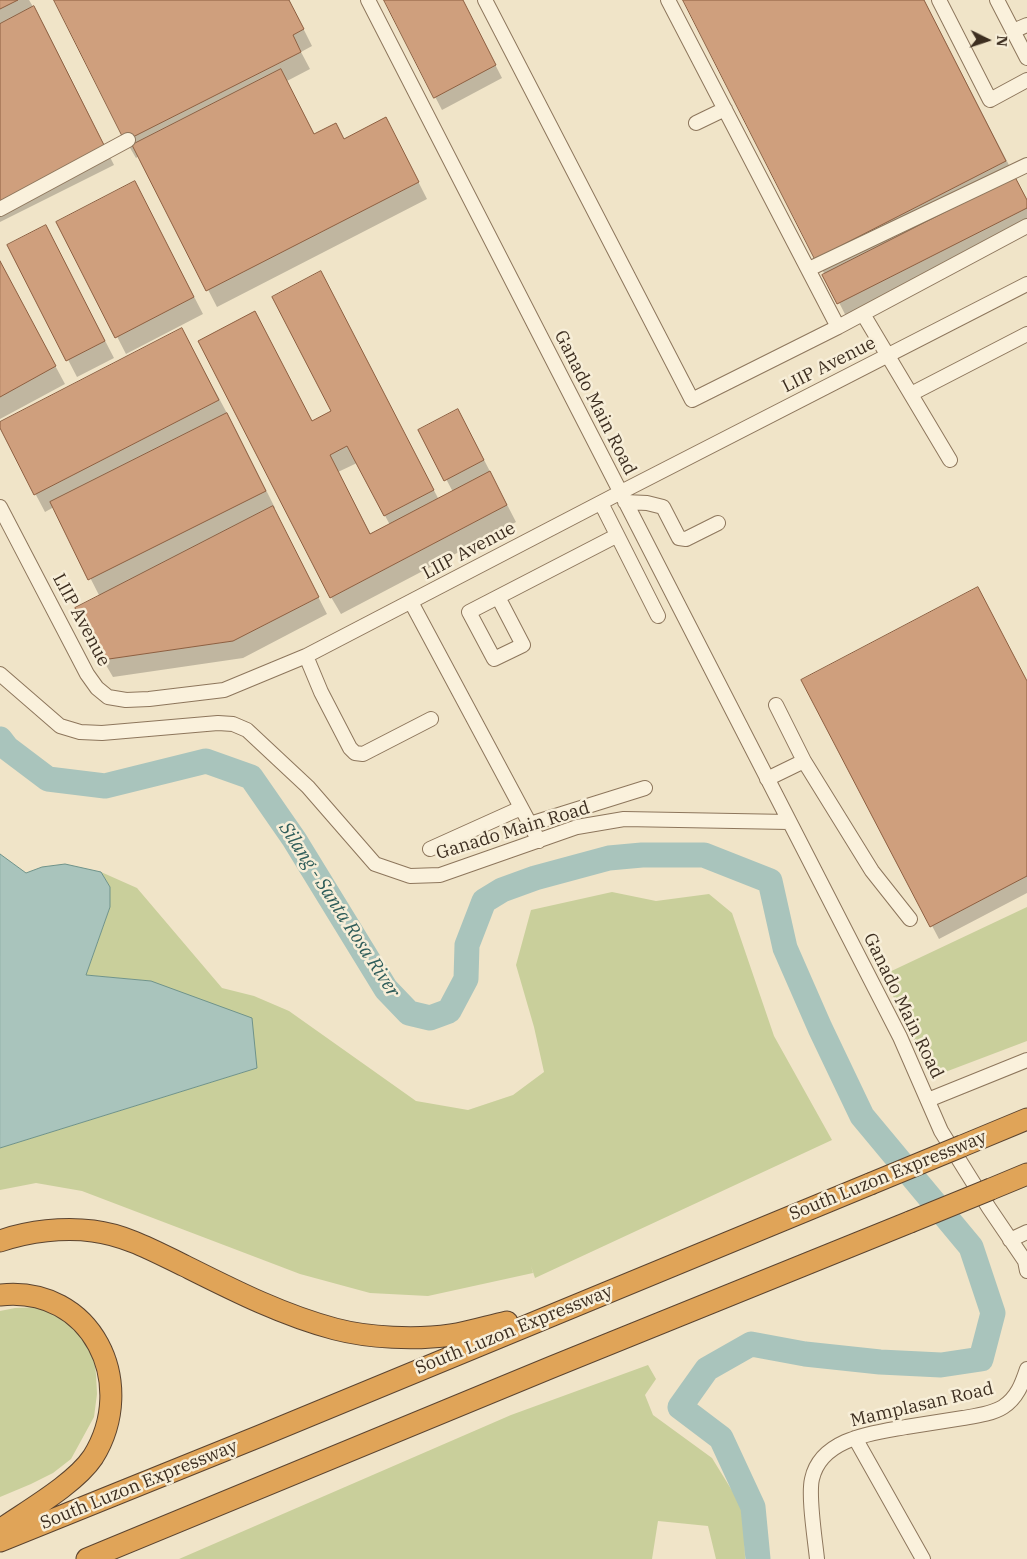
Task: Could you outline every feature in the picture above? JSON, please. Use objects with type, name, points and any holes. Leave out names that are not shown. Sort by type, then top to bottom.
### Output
[{"type":"highway","name":"South Luzon Expressway","points":[[0,1541],[277,1429],[1027,1119]]},
{"type":"highway","points":[[87,1559],[561,1363],[1027,1174]]},
{"type":"highway","points":[[0,1241],[58,1230],[95,1231],[133,1241],[243,1294],[295,1316],[336,1329],[384,1337],[450,1335],[558,1312]]},
{"type":"highway","points":[[0,1295],[41,1296],[58,1304],[90,1329],[100,1345],[106,1361],[111,1394],[107,1426],[91,1460],[69,1481],[0,1530]]},
{"type":"street","name":"Ganado Main Road","points":[[368,0],[900,1037],[928,1100]]},
{"type":"street","points":[[485,0],[692,400],[838,327],[1027,226]]},
{"type":"street","points":[[668,0],[838,327]]},
{"type":"street","points":[[939,0],[990,100],[1027,80]]},
{"type":"street","points":[[997,0],[1027,58]]},
{"type":"street","points":[[1013,31],[1027,25]]},
{"type":"street","points":[[696,123],[725,109]]},
{"type":"street","points":[[0,209],[128,140]]},
{"type":"street","points":[[809,269],[1027,166]]},
{"type":"street","name":"LIIP Avenue","points":[[0,507],[87,674],[97,688],[108,697],[126,700],[149,699],[224,690],[306,656],[601,504],[623,498],[1027,284]]},
{"type":"street","points":[[863,314],[950,460]]},
{"type":"street","points":[[911,394],[1027,334]]},
{"type":"street","points":[[623,498],[663,507],[679,538],[686,539],[718,523]]},
{"type":"street","points":[[601,504],[658,616]]},
{"type":"street","points":[[498,597],[616,536]]},
{"type":"street","points":[[411,602],[539,841]]},
{"type":"street","points":[[306,656],[321,692],[350,748],[355,753],[363,754],[431,719]]},
{"type":"street","name":"Ganado Main Road","points":[[0,674],[60,726],[80,732],[102,733],[218,722],[234,724],[247,730],[308,787],[375,864],[410,876],[440,876],[577,827],[624,819],[790,822]]},
{"type":"street","points":[[776,705],[804,761],[872,871],[910,919]]},
{"type":"street","points":[[767,779],[804,761]]},
{"type":"street","points":[[530,824],[645,788]]},
{"type":"street","points":[[430,849],[521,808]]},
{"type":"street","points":[[1026,1266],[941,1131],[928,1100],[1027,1060]]},
{"type":"street","points":[[1010,1240],[1027,1232]]},
{"type":"street","name":"Mamplasan Road","points":[[817,1559],[812,1479],[820,1462],[833,1448],[860,1435],[977,1416],[1001,1408],[1012,1400],[1022,1386],[1027,1370]]},
{"type":"street","points":[[855,1438],[923,1559]]},
{"type":"green space","points":[[101,872],[137,888],[222,988],[254,996],[289,1011],[416,1101],[468,1110],[513,1095],[544,1072],[534,1027],[516,965],[531,910],[612,892],[656,901],[709,894],[732,913],[774,1036],[832,1140],[535,1278],[531,1266],[533,1273],[428,1296],[370,1293],[300,1274],[82,1191],[36,1183],[0,1190],[0,1148],[257,1068],[151,981],[86,975],[110,907],[110,887]]},
{"type":"green space","points":[[1027,907],[1027,1041],[932,1077],[883,975]]},
{"type":"green space","points":[[43,1307],[67,1318],[93,1351],[97,1394],[94,1417],[71,1459],[53,1473],[0,1497],[0,1311],[15,1308]]},
{"type":"green space","points":[[648,1365],[656,1379],[645,1395],[653,1415],[712,1458],[744,1510],[745,1559],[716,1559],[708,1526],[658,1521],[652,1559],[179,1559],[511,1415]]},
{"type":"water","points":[[0,854],[26,873],[42,867],[65,864],[101,872],[110,887],[110,907],[86,975],[151,981],[252,1018],[257,1068],[0,1148]]},
{"type":"building","points":[[0,0],[18,0],[0,9]]},
{"type":"building","points":[[54,0],[289,0],[304,29],[293,35],[301,52],[125,141]]},
{"type":"building","points":[[384,0],[463,0],[496,65],[434,98]]},
{"type":"building","points":[[683,0],[924,0],[1006,161],[815,259]]},
{"type":"building","points":[[34,6],[105,147],[0,201],[0,24]]},
{"type":"building","points":[[281,69],[314,134],[336,123],[344,139],[386,117],[419,182],[206,291],[132,145]]},
{"type":"building","points":[[1015,177],[1027,200],[1027,208],[837,304],[822,275]]},
{"type":"building","points":[[135,181],[194,297],[115,338],[56,222]]},
{"type":"building","points":[[46,225],[105,341],[66,361],[7,245]]},
{"type":"building","points":[[0,261],[56,366],[0,397]]},
{"type":"building","points":[[321,271],[434,490],[384,516],[347,446],[330,455],[370,534],[490,471],[507,505],[330,598],[198,341],[255,311],[312,421],[331,411],[272,297]]},
{"type":"building","points":[[182,328],[219,400],[34,495],[0,428],[0,422]]},
{"type":"building","points":[[458,409],[484,460],[444,481],[418,430]]},
{"type":"building","points":[[227,413],[266,491],[88,580],[50,502]]},
{"type":"building","points":[[273,506],[319,597],[233,641],[102,660],[75,608]]},
{"type":"building","points":[[978,587],[1027,681],[1027,876],[930,927],[801,680]]},
{"type":"waterway","name":"Silang - Santa Rosa River","points":[[0,739],[7,748],[48,779],[105,786],[206,761],[251,777],[294,839],[386,989],[409,1013],[430,1018],[449,1011],[466,979],[467,945],[484,901],[502,890],[535,878],[609,858],[642,855],[704,855],[770,881],[785,948],[820,1028],[862,1116],[971,1247],[993,1313],[981,1359],[941,1365],[880,1362],[805,1354],[751,1344],[707,1369],[680,1407],[721,1438],[753,1507],[758,1559]]}]
